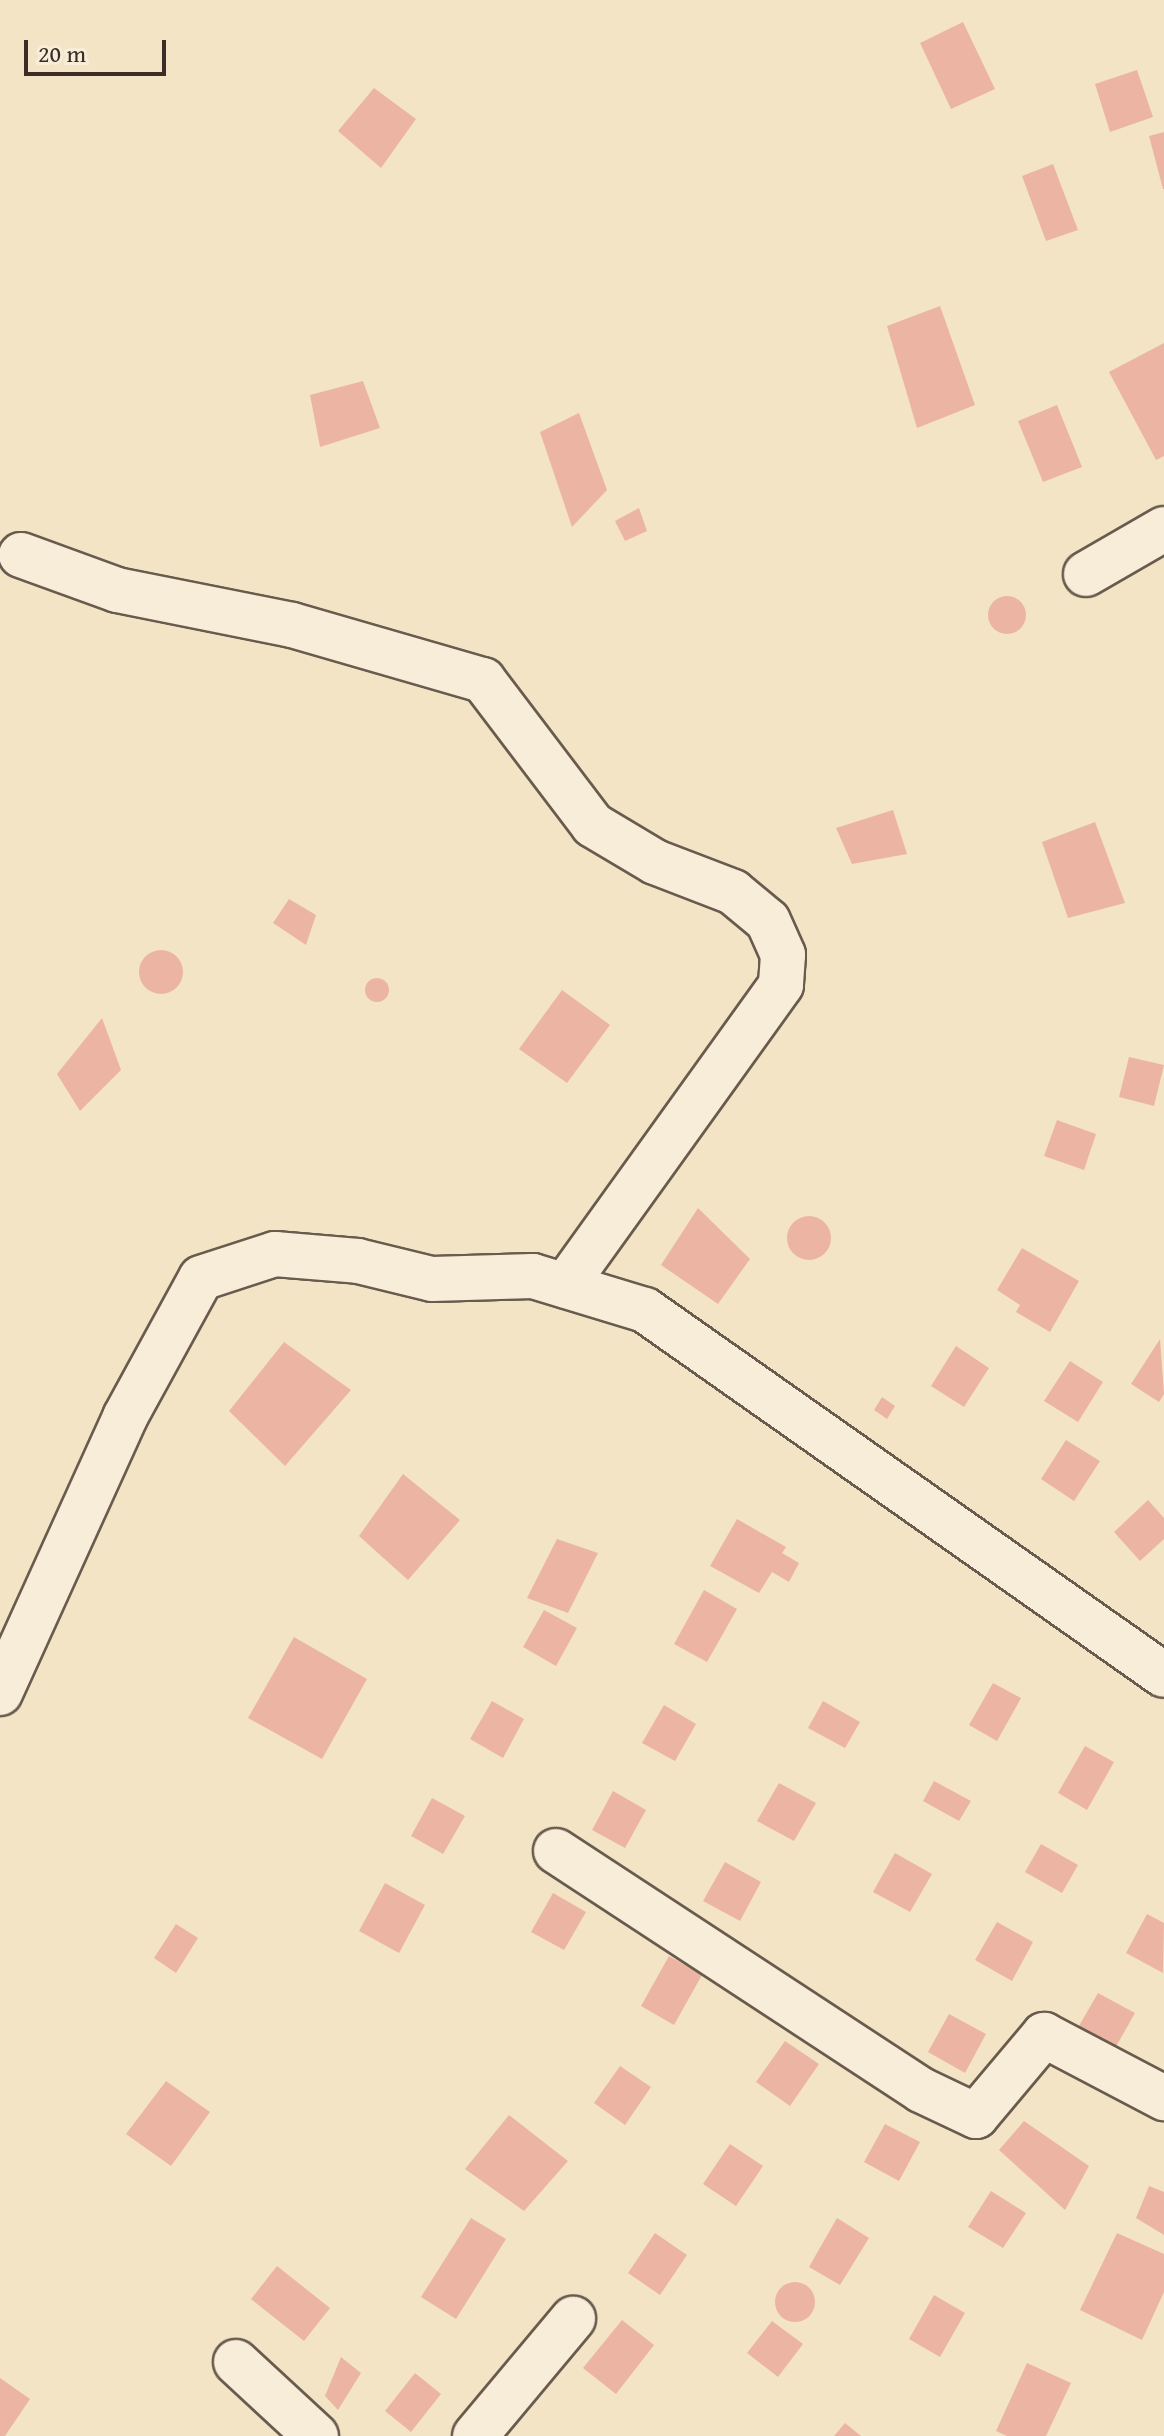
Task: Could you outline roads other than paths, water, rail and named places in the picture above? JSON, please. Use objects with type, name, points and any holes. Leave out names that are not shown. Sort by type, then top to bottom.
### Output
[{"type":"street","points":[[1086,574],[1164,529]]},
{"type":"street","points":[[21,555],[117,590],[292,625],[483,680],[593,825],[655,862],[733,892],[768,921],[783,955],[781,985],[565,1286]]},
{"type":"street","points":[[0,1693],[125,1417],[201,1278],[275,1254],[358,1261],[432,1279],[533,1276],[645,1310],[1164,1675]]},
{"type":"street","points":[[556,1851],[921,2090],[976,2116],[1044,2035],[1164,2098]]},
{"type":"street","points":[[475,2436],[573,2319]]},
{"type":"street","points":[[236,2362],[316,2436]]}]
